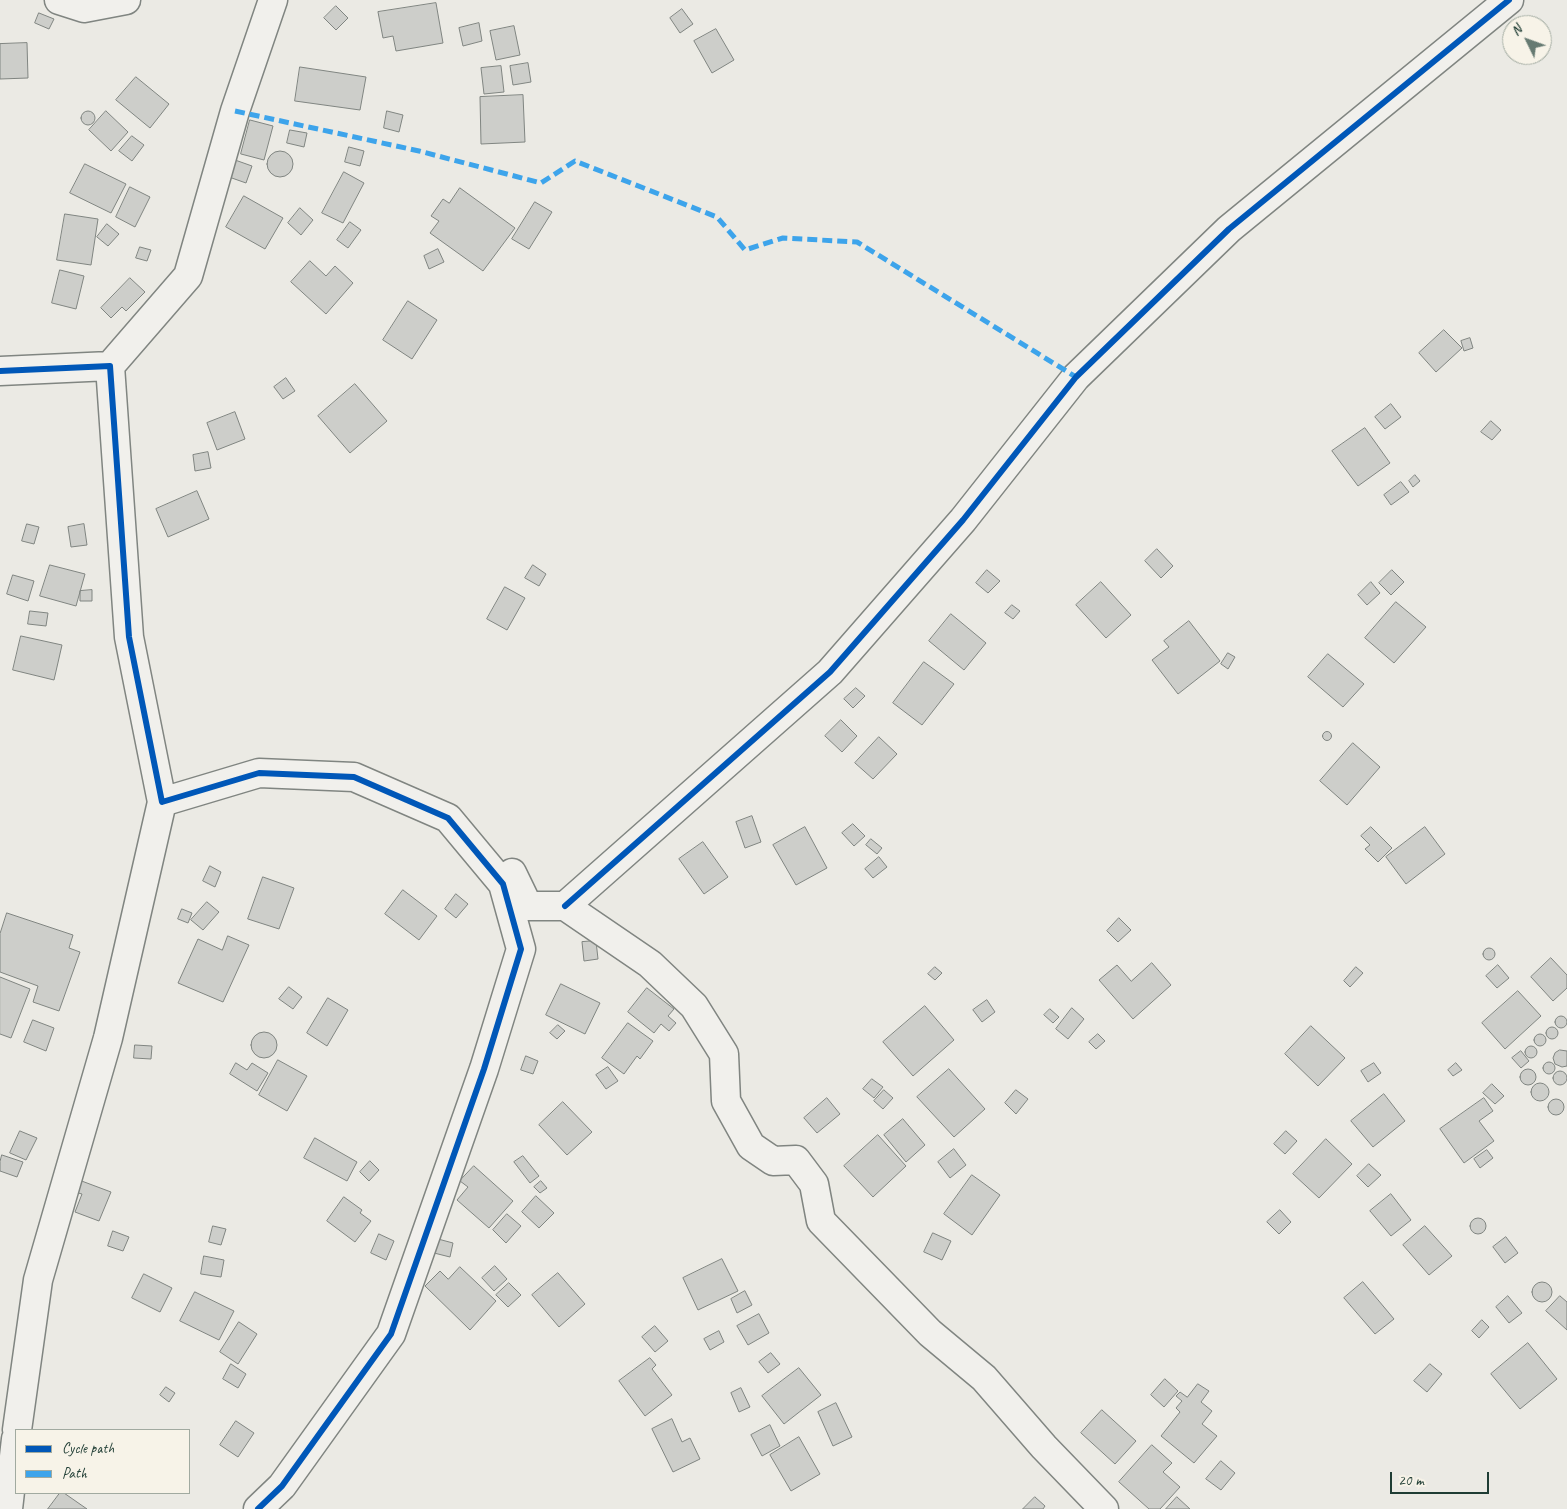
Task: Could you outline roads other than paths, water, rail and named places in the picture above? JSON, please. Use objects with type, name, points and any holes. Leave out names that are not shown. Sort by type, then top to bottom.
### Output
[{"type":"street","points":[[59,0],[84,8],[126,0]]},
{"type":"street","points":[[17,1429],[38,1280],[108,1038],[162,802],[129,637],[110,366],[188,276],[235,111],[273,0]]},
{"type":"street","points":[[565,906],[830,672],[963,520],[1076,377],[1229,229],[1509,0]]},
{"type":"street","points":[[0,371],[110,366]]},
{"type":"street","points":[[162,802],[259,774],[354,777],[448,818],[503,856],[528,906],[565,906],[650,964],[694,1006],[724,1054],[726,1101],[751,1146],[773,1161],[796,1160],[814,1184],[821,1221],[930,1333],[984,1378],[1044,1447],[1104,1509]]},
{"type":"street","points":[[258,1509],[282,1486],[391,1334],[484,1068],[521,949],[503,884],[448,818]]},
{"type":"street","points":[[8,1509],[15,1448]]}]
